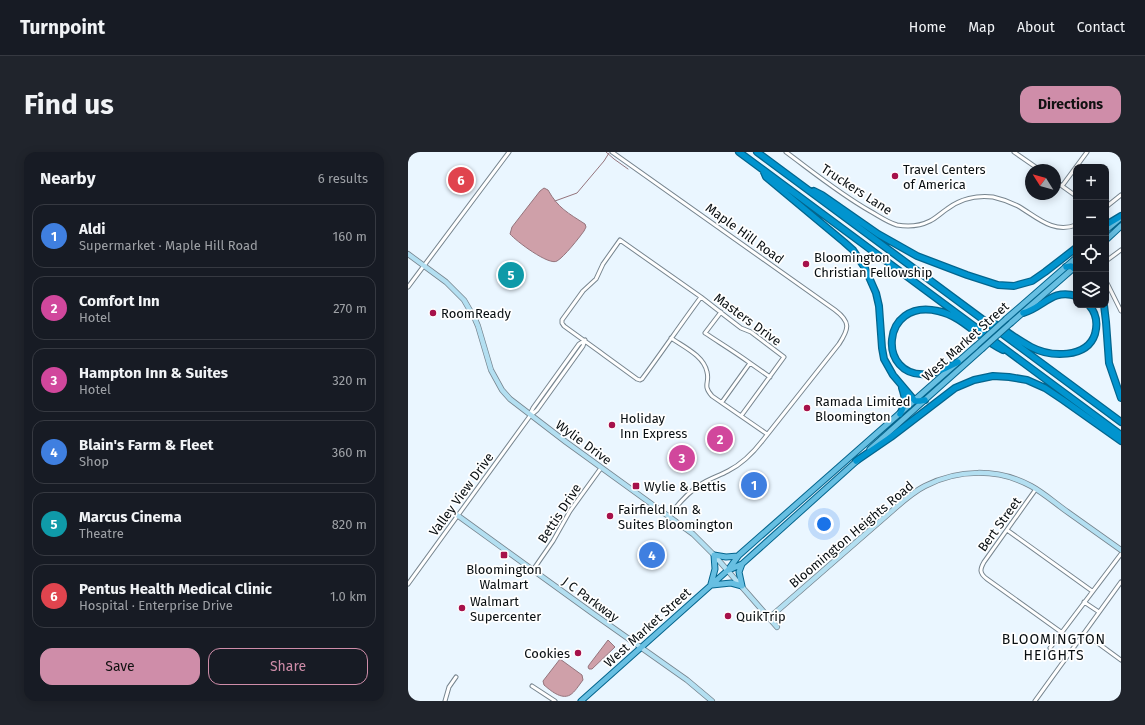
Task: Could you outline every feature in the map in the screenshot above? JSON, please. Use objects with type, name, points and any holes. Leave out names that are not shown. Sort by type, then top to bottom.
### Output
[{"type":"highway","points":[[739,152],[1121,435]]},
{"type":"highway","points":[[758,152],[1121,422]]},
{"type":"highway","points":[[760,167],[766,177],[853,250],[865,268],[876,293],[879,306],[884,359],[893,375],[915,401],[920,402],[925,400]]},
{"type":"highway","points":[[798,182],[822,194],[878,234],[917,256],[998,285],[1014,286],[1032,281],[1073,250]]},
{"type":"highway","points":[[1109,223],[1121,217]]},
{"type":"highway","points":[[1066,266],[1073,267]]},
{"type":"highway","points":[[1023,313],[1031,311],[1038,305],[1054,296],[1064,294],[1073,296]]},
{"type":"highway","points":[[982,319],[994,323],[1030,347],[1056,354],[1070,354],[1082,350],[1088,345],[1095,334],[1097,327],[1096,318],[1091,308]]},
{"type":"highway","points":[[1104,308],[1109,363],[1121,398]]},
{"type":"highway","points":[[958,362],[938,371],[926,374],[918,374],[906,369],[896,360],[892,351],[891,344],[893,332],[904,317],[915,311],[926,309],[940,311],[956,318],[995,346],[1012,354]]},
{"type":"highway","points":[[856,461],[891,437],[955,388],[974,380],[993,376],[1027,380],[1045,388],[1121,441]]},
{"type":"highway","points":[[900,414],[905,402],[902,386]]},
{"type":"main road","points":[[1109,227],[1121,217]]},
{"type":"main road","points":[[1109,237],[1121,226]]},
{"type":"main road","name":"Wylie Drive","points":[[408,254],[452,288],[464,300],[478,326],[489,365],[495,379],[510,400],[697,537],[728,570],[777,627]]},
{"type":"main road","name":"West Market Street","points":[[581,701],[728,570],[739,555],[1073,260]]},
{"type":"main road","name":"West Market Street","points":[[728,570],[742,564],[856,461],[1073,270]]},
{"type":"main road","name":"Bloomington Heights Road","points":[[769,618],[912,494],[926,485],[946,477],[983,473],[1012,478],[1036,489],[1121,550]]},
{"type":"main road","name":"J C Parkway","points":[[457,515],[640,648],[687,680],[712,701]]},
{"type":"main road","points":[[739,555],[726,557],[714,555],[715,569],[711,585],[731,583],[742,586],[739,572],[742,564]]},
{"type":"street","points":[[408,287],[509,152]]},
{"type":"street","name":"Maple Hill Road","points":[[612,152],[842,315],[845,319],[847,328],[844,336],[750,455],[734,468],[699,485],[669,516]]},
{"type":"street","name":"Truckers Lane","points":[[786,152],[854,201],[886,221],[898,225],[908,226],[925,223],[960,202],[985,196],[999,198],[1012,203],[1050,225],[1064,228],[1073,226]]},
{"type":"street","points":[[1014,152],[1031,164]]},
{"type":"street","points":[[1078,164],[1087,152]]},
{"type":"street","points":[[1073,171],[1062,186],[1073,194]]},
{"type":"street","points":[[1109,205],[1121,195]]},
{"type":"street","name":"Masters Drive","points":[[584,340],[564,326],[562,320],[596,279],[603,264],[620,240],[701,297],[741,328],[751,332],[784,357],[770,377]]},
{"type":"street","points":[[1109,260],[1121,250]]},
{"type":"street","points":[[1109,287],[1121,311]]},
{"type":"street","points":[[584,340],[638,380],[642,379],[701,297]]},
{"type":"street","points":[[721,312],[705,333],[770,377],[741,416]]},
{"type":"street","points":[[671,338],[699,358],[705,366],[708,374],[706,386],[708,391],[767,434]]},
{"type":"street","name":"Valley View Drive","points":[[408,584],[530,416],[537,410],[583,346],[584,340]]},
{"type":"street","points":[[722,402],[750,363]]},
{"type":"street","name":"Bettis Drive","points":[[533,570],[553,541],[570,511],[601,468]]},
{"type":"street","name":"Bert Street","points":[[1036,489],[984,562],[980,571],[983,576],[1061,632]]},
{"type":"street","points":[[1007,530],[1092,591]]},
{"type":"street","points":[[1050,648],[1121,554]]},
{"type":"street","points":[[1035,701],[1121,582]]},
{"type":"street","points":[[1084,602],[1099,612]]},
{"type":"street","points":[[1084,633],[1121,660]]},
{"type":"street","points":[[444,701],[450,686],[456,677]]},
{"type":"street","points":[[532,686],[555,701]]},
{"type":"shaded area","points":[[544,188],[548,190],[560,206],[585,224],[586,227],[563,256],[557,261],[553,262],[525,247],[510,234],[512,227]]},
{"type":"shaded area","points":[[608,640],[615,647],[592,669],[589,669],[589,665]]},
{"type":"shaded area","points":[[560,659],[582,675],[583,680],[574,692],[567,696],[552,692],[544,685],[543,681]]},
{"type":"waterway","points":[[606,152],[628,169]]},
{"type":"waterway","points":[[555,201],[577,193],[609,153]]},
{"type":"place","name":"Travel Centers of America","points":[[895,176]]},
{"type":"place","name":"Pentus Health Medical Clinic","points":[[461,180]]},
{"type":"place","name":"Bloomington Christian Fellowship","points":[[806,264]]},
{"type":"place","name":"Marcus Cinema","points":[[511,275]]},
{"type":"place","name":"RoomReady","points":[[433,313]]},
{"type":"place","name":"Ramada Limited Bloomington","points":[[807,408]]},
{"type":"place","name":"Holiday Inn Express","points":[[612,425]]},
{"type":"place","name":"Comfort Inn","points":[[720,439]]},
{"type":"place","name":"Hampton Inn & Suites","points":[[682,458]]},
{"type":"place","name":"Aldi","points":[[754,485]]},
{"type":"place","name":"Wylie & Bettis","points":[[636,486]]},
{"type":"place","name":"Fairfield Inn & Suites Bloomington","points":[[610,516]]},
{"type":"place","name":"Bloomington Walmart","points":[[504,555]]},
{"type":"place","name":"Blain's Farm & Fleet","points":[[652,555]]},
{"type":"place","name":"Walmart Supercenter","points":[[462,608]]},
{"type":"place","name":"QuikTrip","points":[[728,616]]},
{"type":"place","name":"Cookies","points":[[578,653]]},
{"type":"district","name":"BLOOMINGTON HEIGHTS","points":[[1054,648]]}]
